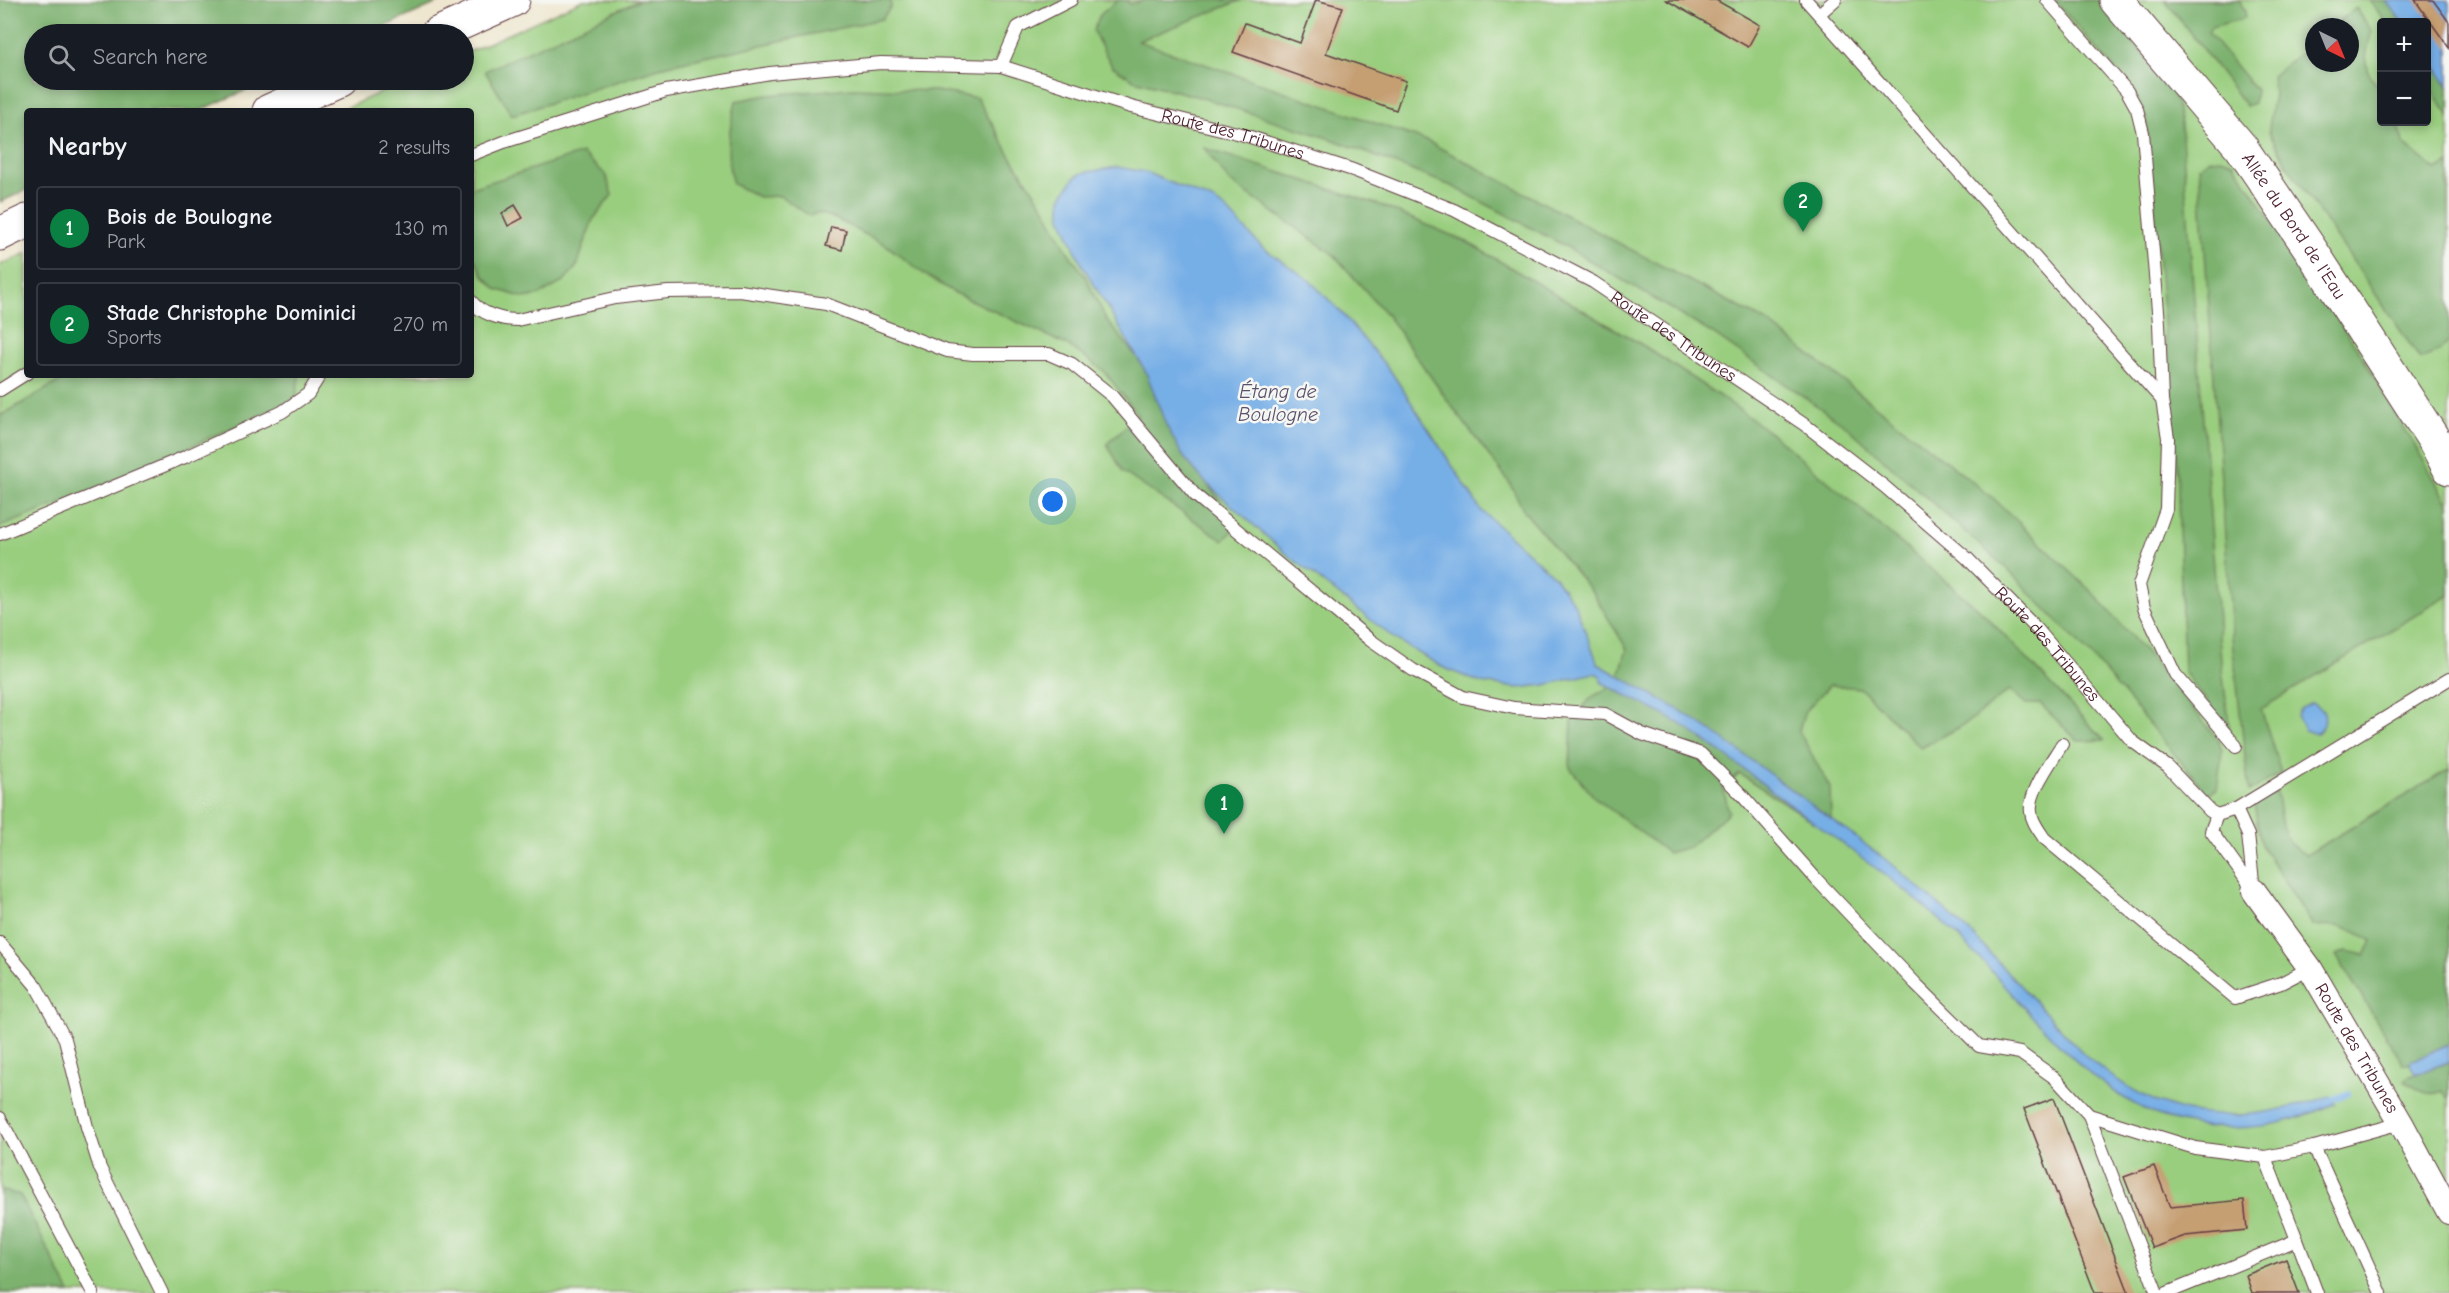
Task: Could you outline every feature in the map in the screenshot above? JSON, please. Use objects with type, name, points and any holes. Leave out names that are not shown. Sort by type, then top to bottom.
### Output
[{"type":"main road","points":[[459,24],[513,0]]},
{"type":"main road","name":"Allée du Bord de l'Eau","points":[[2116,0],[2241,147],[2309,247],[2434,440],[2449,468]]},
{"type":"main road","points":[[276,108],[316,90]]},
{"type":"main road","points":[[0,234],[24,222]]},
{"type":"street","name":"Route des Tribunes","points":[[2250,895],[2310,969],[2401,1124],[2449,1212]]},
{"type":"lane","points":[[1001,66],[1018,27],[1071,0]]},
{"type":"lane","points":[[1806,0],[2162,400]]},
{"type":"lane","points":[[1819,14],[1835,0]]},
{"type":"lane","points":[[2047,0],[2127,91],[2137,109],[2143,133],[2160,323],[2162,400],[2168,438],[2166,509],[2139,585],[2144,608],[2175,674],[2236,746]]},
{"type":"lane","name":"Route des Tribunes","points":[[474,154],[504,142],[666,91],[770,73],[881,63],[1001,66],[1131,106],[1241,134],[1353,170],[1454,210],[1593,282],[1805,425],[1885,487],[1967,558],[2029,621],[2132,741],[2168,766],[2210,811],[2217,815],[2211,831],[2250,895]]},
{"type":"lane","points":[[474,305],[477,309],[492,315],[507,320],[518,320],[615,298],[668,292],[760,293],[826,304],[947,351],[973,354],[1049,354],[1072,364],[1112,396],[1195,495],[1370,640],[1413,670],[1463,697],[1514,708],[1605,714],[1642,734],[1701,754],[1740,793],[1825,889],[1979,1046],[2020,1053],[2055,1078],[2089,1115],[2157,1293]]},
{"type":"lane","points":[[0,390],[24,375]]},
{"type":"lane","points":[[0,534],[185,458],[282,412],[308,394],[318,378]]},
{"type":"lane","points":[[2217,815],[2236,809],[2449,679]]},
{"type":"lane","points":[[2062,744],[2040,780],[2032,801],[2031,812],[2035,825],[2044,838],[2235,998],[2281,983],[2310,969]]},
{"type":"lane","name":"Route des Tribunes","points":[[2236,809],[2248,835],[2250,895]]},
{"type":"lane","points":[[0,943],[36,986],[65,1039],[87,1127],[100,1168],[162,1293]]},
{"type":"lane","points":[[2089,1115],[2195,1148],[2265,1157],[2314,1148],[2401,1124]]},
{"type":"lane","points":[[0,1118],[93,1293]]},
{"type":"lane","points":[[2314,1148],[2381,1293]]},
{"type":"lane","points":[[2265,1157],[2317,1293]]},
{"type":"lane","points":[[2167,1293],[2297,1240]]},
{"type":"green space","points":[[0,0],[444,0],[390,24],[24,24],[24,90],[246,90],[206,108],[24,108],[24,191],[0,202]]},
{"type":"green space","points":[[583,0],[2386,0],[2399,18],[2377,18],[2377,126],[2431,126],[2431,62],[2449,87],[2449,1293],[0,1293],[0,265],[24,254],[24,378],[474,378],[474,108],[346,108],[386,90],[474,90],[474,49]]},
{"type":"green space","points":[[640,0],[890,0],[891,7],[882,19],[668,65],[512,115],[485,71]]},
{"type":"green space","points":[[1118,0],[1126,0],[1130,4],[1146,0],[1242,0],[1138,41],[1427,141],[1769,323],[1993,498],[2094,594],[2170,680],[2219,741],[2222,751],[2217,789],[2208,794],[2094,659],[2007,569],[1846,426],[1713,334],[1567,247],[1454,187],[1334,140],[1203,98],[1134,80],[1112,66],[1093,31],[1100,15]]},
{"type":"green space","points":[[2054,0],[2098,0],[2162,75],[2175,99],[2181,124],[2221,661],[2230,731],[2184,672],[2177,468],[2146,119],[2128,85]]},
{"type":"green space","points":[[2165,0],[2239,0],[2245,11],[2245,18],[2211,27],[2208,33],[2256,90],[2254,103],[2246,106]]},
{"type":"green space","points":[[2370,0],[2386,0],[2399,18],[2382,18]]},
{"type":"green space","points":[[2356,8],[2372,31],[2366,62],[2367,69],[2377,85],[2377,126],[2399,126],[2403,143],[2436,170],[2449,163],[2449,179],[2446,182],[2449,191],[2449,341],[2440,351],[2420,359],[2287,165],[2269,132],[2274,95],[2272,76],[2305,49],[2305,72],[2359,72],[2359,18],[2343,18]]},
{"type":"green space","points":[[2431,63],[2449,87],[2449,116],[2431,90]]},
{"type":"green space","points":[[853,88],[936,91],[977,98],[1010,155],[1046,210],[1068,252],[1085,276],[1107,321],[1165,390],[1203,479],[1240,525],[1223,540],[1123,472],[1107,444],[1138,415],[1104,371],[1069,346],[953,292],[924,274],[886,245],[834,218],[817,213],[810,216],[780,196],[759,197],[733,184],[728,143],[736,101],[768,95]]},
{"type":"green space","points":[[1204,148],[1380,205],[1467,242],[1644,346],[1733,405],[1778,439],[1983,613],[2104,740],[2078,741],[2040,704],[2026,704],[2010,690],[1965,724],[1921,748],[1860,688],[1830,685],[1805,711],[1799,731],[1830,788],[1831,820],[1816,824],[1740,774],[1723,788],[1729,812],[1689,847],[1668,853],[1594,797],[1570,768],[1572,719],[1592,697],[1617,683],[1627,649],[1593,593],[1524,511],[1509,482],[1387,315],[1334,255],[1229,181]]},
{"type":"green space","points":[[582,153],[606,175],[612,195],[592,221],[577,266],[563,282],[540,295],[524,298],[496,289],[483,275],[474,258],[474,187]]},
{"type":"green space","points":[[2221,158],[2233,162],[2361,354],[2449,504],[2449,595],[2261,709],[2281,773],[2249,792],[2233,649],[2199,167],[2209,159]]},
{"type":"green space","points":[[65,378],[299,378],[296,399],[80,496],[0,527],[0,416]]},
{"type":"green space","points":[[2449,769],[2449,1044],[2412,1060],[2410,1064],[2403,1064],[2336,955],[2346,951],[2365,955],[2372,941],[2357,932],[2344,928],[2313,926],[2261,845],[2254,804],[2276,791],[2282,826],[2290,844],[2306,855]]},
{"type":"green space","points":[[2449,1062],[2449,1099],[2442,1091],[2428,1093],[2405,1081],[2407,1077]]},
{"type":"green space","points":[[0,1190],[20,1195],[70,1293],[0,1293]]},
{"type":"water","points":[[2386,0],[2449,0],[2449,87],[2431,62],[2431,18],[2399,18]]},
{"type":"water","name":"Étang de Boulogne","points":[[1117,167],[1145,172],[1214,201],[1226,209],[1262,247],[1309,280],[1341,312],[1392,373],[1481,510],[1555,577],[1575,605],[1598,664],[1681,711],[1717,735],[1893,865],[1972,934],[2084,1054],[2114,1078],[2143,1095],[2172,1107],[2201,1114],[2262,1113],[2331,1096],[2335,1104],[2280,1123],[2242,1128],[2185,1123],[2150,1112],[2120,1096],[2067,1053],[1972,951],[1916,900],[1735,762],[1685,727],[1601,682],[1601,676],[1594,673],[1545,685],[1517,688],[1481,683],[1442,667],[1395,639],[1284,552],[1205,482],[1183,456],[1166,425],[1146,372],[1081,263],[1061,217],[1061,198],[1074,178],[1082,173]]},
{"type":"water","points":[[2312,703],[2324,712],[2325,716],[2323,727],[2316,734],[2304,730],[2297,715],[2300,709]]},
{"type":"water","points":[[2449,1044],[2449,1062],[2415,1074],[2410,1064],[2412,1060]]},
{"type":"building","points":[[1316,0],[1343,7],[1326,53],[1406,81],[1396,110],[1233,52],[1245,23],[1300,43]]},
{"type":"building","points":[[1666,0],[1716,0],[1760,25],[1748,47]]},
{"type":"building","points":[[2415,0],[2433,0],[2449,22],[2449,48],[2431,23],[2431,18],[2428,18]]},
{"type":"building","points":[[515,205],[523,218],[508,226],[502,213]]},
{"type":"building","points":[[831,227],[846,230],[842,250],[826,246]]},
{"type":"building","points":[[2054,1098],[2129,1293],[2095,1293],[2024,1109]]},
{"type":"building","points":[[2154,1166],[2170,1207],[2244,1200],[2247,1230],[2185,1236],[2152,1248],[2124,1177]]},
{"type":"building","points":[[2286,1259],[2299,1293],[2252,1293],[2246,1275]]},
{"type":"waterway","points":[[2325,1102],[2349,1093]]},
{"type":"place","name":"Stade Christophe Dominici","points":[[1803,232]]},
{"type":"place","name":"Bois de Boulogne","points":[[1224,834]]}]
